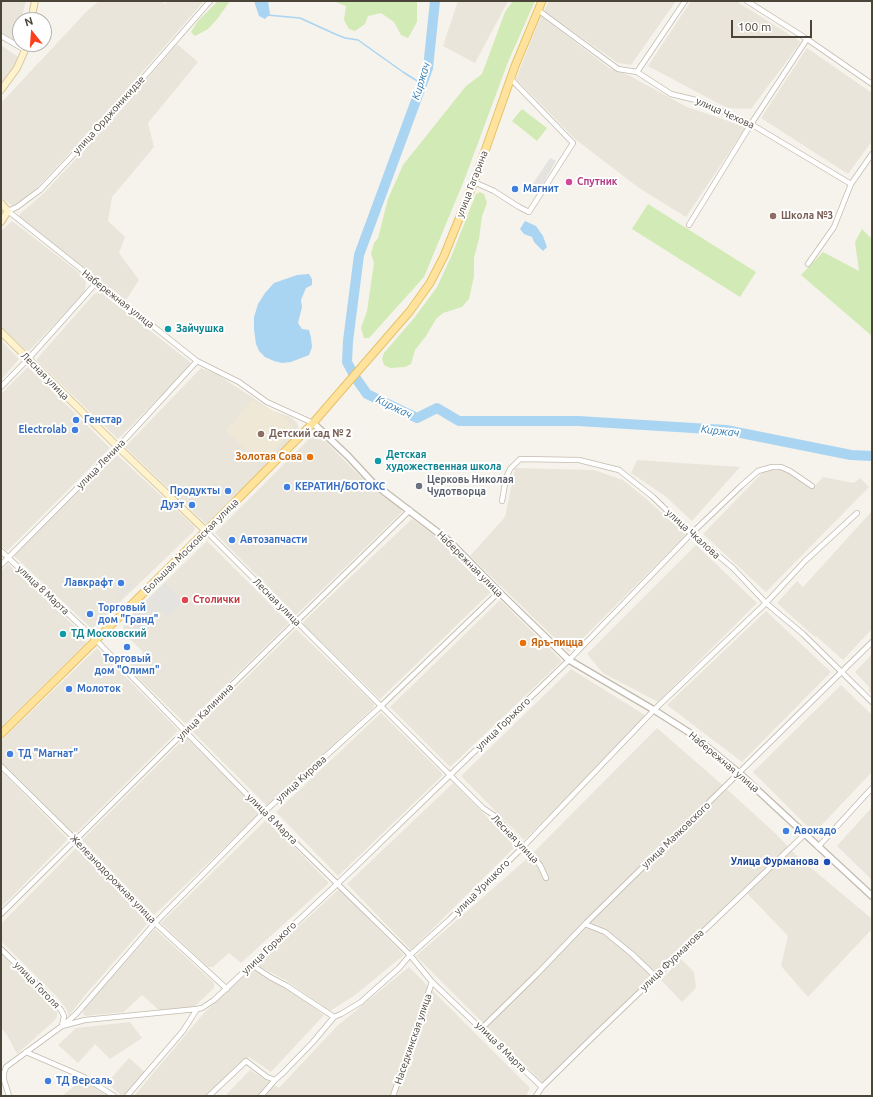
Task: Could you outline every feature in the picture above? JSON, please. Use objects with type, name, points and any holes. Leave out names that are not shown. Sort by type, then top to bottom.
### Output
[{"type":"main road","points":[[33,12],[35,1]]},
{"type":"main road","name":"улица Гагарина","points":[[374,352],[410,311],[430,283],[444,256],[474,182],[511,79],[542,1]]},
{"type":"main road","points":[[1,90],[17,68],[23,52]]},
{"type":"main road","name":"Набережная улица","points":[[1,203],[8,211]]},
{"type":"main road","name":"улица Орджоникидзе","points":[[1,222],[8,211]]},
{"type":"main road","name":"Лесная улица","points":[[1,332],[206,531]]},
{"type":"main road","name":"Большая Московская улица","points":[[1,734],[313,423],[374,352]]},
{"type":"street","name":"улица Орджоникидзе","points":[[8,211],[17,207],[40,190],[110,116],[210,1]]},
{"type":"street","points":[[637,72],[686,1]]},
{"type":"street","points":[[747,1],[807,39],[872,84]]},
{"type":"street","name":"улица Чехова","points":[[538,10],[618,69],[637,72],[671,94],[700,100],[751,124],[851,184]]},
{"type":"street","points":[[1,36],[12,41]]},
{"type":"street","points":[[689,224],[751,124],[807,39]]},
{"type":"street","points":[[474,182],[529,212],[573,143],[511,79]]},
{"type":"street","points":[[808,264],[834,227],[851,184],[872,154]]},
{"type":"street","name":"Набережная улица","points":[[8,211],[197,361],[239,382],[268,402],[313,423],[374,483],[449,541],[569,660],[690,733],[739,773],[804,835],[872,896]]},
{"type":"street","points":[[1,386],[28,359],[97,282]]},
{"type":"street","name":"улица Ленина","points":[[1,565],[118,447],[197,361]]},
{"type":"street","name":"улица Чкалова","points":[[502,501],[506,478],[513,464],[520,459],[579,460],[619,470],[653,497],[692,534],[733,568],[766,603],[803,634],[872,702]]},
{"type":"street","name":"улица Горького","points":[[9,1096],[4,1080],[6,1067],[62,1026],[85,1020],[202,1008],[227,989],[450,775],[569,660],[692,534],[758,471],[772,467],[781,467],[790,471],[812,486]]},
{"type":"street","name":"улица Калинина","points":[[1,914],[410,510]]},
{"type":"street","name":"улица Урицкого","points":[[334,1017],[361,1002],[450,919],[524,846],[654,710],[766,603],[805,561],[857,513]]},
{"type":"street","name":"Лесная улица","points":[[206,531],[483,808],[495,816],[540,865],[546,878]]},
{"type":"street","name":"улица 8 Марта","points":[[1,551],[96,640],[186,730],[264,812],[410,956],[432,982],[482,1028],[542,1087]]},
{"type":"street","name":"улица Кирова","points":[[62,1026],[77,1013],[155,923],[264,812],[381,706],[499,592]]},
{"type":"street","name":"улица Маяковского","points":[[482,1028],[585,924],[872,642]]},
{"type":"street","name":"Железнодорожная улица","points":[[1,766],[76,840],[155,923],[227,989]]},
{"type":"street","points":[[818,847],[872,788]]},
{"type":"street","name":"улица Фурманова","points":[[536,1096],[542,1087],[655,976],[804,835]]},
{"type":"street","points":[[585,924],[605,932],[632,954],[655,976]]},
{"type":"street","name":"улица Гоголя","points":[[1,948],[61,1010],[64,1016],[62,1026]]},
{"type":"street","points":[[252,965],[334,1017],[313,1042],[261,1096]]},
{"type":"street","name":"Наседкинская улица","points":[[393,1096],[432,982]]},
{"type":"street","name":"улица Горького","points":[[127,1096],[183,1031],[197,1009]]},
{"type":"street","points":[[26,1052],[84,1077],[114,1096]]},
{"type":"street","points":[[209,1096],[246,1061],[275,1080]]},
{"type":"shaded area","points":[[1,1],[26,1],[23,12],[12,12],[12,40],[1,33]]},
{"type":"shaded area","points":[[99,1],[162,1],[165,4],[168,1],[204,1],[106,114],[36,189],[12,206],[1,197],[1,103],[49,52],[52,52],[52,48],[87,11]]},
{"type":"shaded area","points":[[458,1],[508,1],[475,63],[443,46]]},
{"type":"shaded area","points":[[549,1],[676,1],[631,65],[618,63],[544,11]]},
{"type":"shaded area","points":[[691,1],[736,1],[801,42],[751,109],[727,108],[648,66]]},
{"type":"shaded area","points":[[541,16],[609,68],[630,76],[687,107],[746,127],[686,217],[639,188],[575,139],[516,79]]},
{"type":"shaded area","points":[[177,44],[198,62],[148,123],[154,147],[112,197],[108,221],[125,237],[119,253],[139,280],[126,300],[19,217],[20,214],[44,193],[114,118]]},
{"type":"shaded area","points":[[1,45],[18,57],[7,79],[1,85]]},
{"type":"shaded area","points":[[807,48],[872,93],[872,141],[848,174],[761,118]]},
{"type":"shaded area","points":[[550,158],[556,161],[537,194],[530,188]]},
{"type":"shaded area","points":[[12,221],[81,274],[86,282],[83,294],[28,352],[1,327],[1,231]]},
{"type":"shaded area","points":[[98,292],[102,293],[191,364],[190,367],[118,439],[36,360],[94,294]]},
{"type":"shaded area","points":[[1,340],[19,359],[1,380]]},
{"type":"shaded area","points":[[28,367],[110,448],[7,551],[1,546],[1,394]]},
{"type":"shaded area","points":[[201,368],[218,375],[273,411],[291,417],[297,423],[299,429],[299,432],[206,524],[125,447]]},
{"type":"shaded area","name":"Детский сад № 2","points":[[252,400],[284,417],[296,431],[260,463],[226,431]]},
{"type":"shaded area","points":[[316,432],[371,487],[401,508],[402,511],[296,615],[215,533]]},
{"type":"shaded area","points":[[115,453],[194,526],[195,529],[92,629],[13,555]]},
{"type":"shaded area","points":[[637,460],[740,467],[692,521],[665,496],[631,473]]},
{"type":"shaded area","points":[[515,468],[594,470],[623,480],[686,535],[569,652],[470,556],[505,517]]},
{"type":"shaded area","points":[[765,470],[785,470],[813,488],[823,477],[854,483],[860,478],[869,487],[766,592],[703,534]]},
{"type":"shaded area","points":[[872,511],[872,629],[843,660],[777,603],[797,581],[803,587]]},
{"type":"shaded area","points":[[412,519],[446,543],[491,592],[380,699],[304,625],[303,622]]},
{"type":"shaded area","points":[[207,541],[289,623],[186,724],[130,670],[131,665],[143,652],[125,634],[123,627],[126,620]]},
{"type":"shaded area","points":[[696,545],[757,603],[658,702],[603,673],[587,654]]},
{"type":"shaded area","points":[[8,564],[87,638],[85,644],[1,727],[1,571]]},
{"type":"shaded area","points":[[129,582],[133,586],[121,598],[117,594]]},
{"type":"shaded area","points":[[165,583],[183,602],[167,618],[149,599]]},
{"type":"shaded area","points":[[147,600],[159,612],[139,632],[127,620]]},
{"type":"shaded area","points":[[500,600],[562,661],[450,767],[390,707]]},
{"type":"shaded area","points":[[766,611],[831,672],[742,762],[667,705]]},
{"type":"shaded area","points":[[296,629],[374,705],[373,708],[267,806],[192,731]]},
{"type":"shaded area","points":[[97,648],[178,730],[75,834],[1,761],[1,741]]},
{"type":"shaded area","points":[[872,654],[872,694],[868,690],[870,688],[855,672]]},
{"type":"shaded area","points":[[571,669],[648,717],[524,840],[461,776]]},
{"type":"shaded area","points":[[841,685],[872,715],[872,772],[814,833],[753,772]]},
{"type":"shaded area","points":[[381,713],[443,774],[338,876],[276,812]]},
{"type":"shaded area","points":[[657,728],[775,833],[797,856],[872,919],[872,929],[808,997],[781,966],[788,936],[743,889],[543,1083],[416,956],[530,856]]},
{"type":"shaded area","points":[[186,737],[260,811],[259,814],[154,915],[82,840]]},
{"type":"shaded area","points":[[1,771],[68,839],[1,908]]},
{"type":"shaded area","points":[[453,783],[516,846],[411,950],[347,884]]},
{"type":"shaded area","points":[[872,807],[872,880],[837,846]]},
{"type":"shaded area","points":[[267,819],[329,883],[241,963],[229,953],[213,967],[208,967],[161,923]]},
{"type":"shaded area","points":[[76,848],[148,923],[86,994],[69,1016],[66,1008],[56,996],[1,941],[1,924]]},
{"type":"shaded area","points":[[339,889],[404,955],[355,995],[330,1011],[287,981],[257,965]]},
{"type":"shaded area","points":[[155,929],[214,983],[214,988],[194,1007],[160,1011],[142,995],[124,1012],[85,1016],[83,1013],[85,1007]]},
{"type":"shaded area","points":[[1,953],[57,1012],[57,1017],[54,1021],[17,1054],[7,1035],[1,1028]]},
{"type":"shaded area","points":[[681,959],[694,972],[696,988],[682,1002],[661,980]]},
{"type":"shaded area","points":[[409,967],[530,1088],[526,1096],[225,1096],[250,1070],[279,1088],[337,1026]]},
{"type":"shaded area","points":[[252,969],[289,989],[324,1015],[271,1072],[249,1057],[208,1096],[134,1096],[204,1013]]},
{"type":"shaded area","points":[[130,1022],[142,1038],[110,1059],[95,1044],[78,1063],[58,1045],[76,1028]]},
{"type":"shaded area","points":[[129,1058],[145,1072],[122,1096],[107,1083]]},
{"type":"shaded area","points":[[83,1079],[107,1096],[62,1096]]},
{"type":"green space","points":[[218,1],[230,1],[208,29],[195,36],[191,32],[198,21]]},
{"type":"green space","points":[[333,1],[417,1],[417,22],[408,38],[401,35],[394,22],[381,13],[368,16],[365,24],[355,31],[349,29],[344,20],[346,6]]},
{"type":"green space","points":[[513,1],[535,1],[508,62],[465,178],[424,277],[369,338],[364,338],[361,328],[367,311],[374,263],[371,254],[374,243],[378,238],[388,199],[403,165],[466,86],[482,74],[505,12]]},
{"type":"green space","points":[[522,109],[547,128],[537,141],[512,121]]},
{"type":"green space","points":[[480,192],[484,194],[487,203],[482,216],[479,239],[474,258],[474,276],[469,299],[462,307],[443,313],[436,319],[426,336],[415,350],[411,364],[405,367],[390,368],[384,365],[382,359],[384,353],[415,317],[437,287],[451,257],[476,194]]},
{"type":"green space","points":[[648,204],[756,272],[740,297],[632,229]]},
{"type":"green space","points":[[862,229],[872,239],[872,336],[801,275],[823,252],[859,271],[855,242]]},
{"type":"water","points":[[254,1],[268,1],[270,14],[265,19],[259,16]]},
{"type":"water","points":[[525,221],[536,226],[543,236],[547,247],[543,251],[534,242],[532,237],[524,234],[520,229]]},
{"type":"water","points":[[309,274],[312,279],[312,285],[306,288],[301,300],[302,307],[298,323],[302,329],[309,330],[312,347],[309,355],[291,362],[282,363],[265,357],[259,351],[256,344],[254,329],[254,317],[258,304],[274,283],[297,275]]},
{"type":"waterway","name":"Киржач","points":[[435,1],[428,68],[359,255],[348,341],[347,362],[367,394],[417,418],[437,408],[459,421],[578,421],[726,430],[851,455],[872,456]]},
{"type":"waterway","points":[[267,15],[300,18],[345,38],[358,40],[422,84]]},
{"type":"place","name":"Спутник","points":[[569,182]]},
{"type":"place","name":"Магнит","points":[[515,189]]},
{"type":"place","name":"Школа №3","points":[[773,216]]},
{"type":"place","name":"Зайчушка","points":[[168,329]]},
{"type":"place","name":"Генстар","points":[[76,420]]},
{"type":"place","name":"Electrolab","points":[[75,430]]},
{"type":"place","name":"Детский сад № 2","points":[[261,434]]},
{"type":"place","name":"Золотая Сова","points":[[310,457]]},
{"type":"place","name":"Детская художественная школа","points":[[378,461]]},
{"type":"place","name":"Церковь Николая Чудотворца","points":[[419,486]]},
{"type":"place","name":"КЕРАТИН/БОТОКС","points":[[287,487]]},
{"type":"place","name":"Продукты","points":[[228,491]]},
{"type":"place","name":"Дуэт","points":[[192,505]]},
{"type":"place","name":"Автозапчасти","points":[[232,540]]},
{"type":"place","name":"Лавкрафт","points":[[121,583]]},
{"type":"place","name":"Столички","points":[[185,600]]},
{"type":"place","name":"Торговый дом \"Гранд\"","points":[[90,614]]},
{"type":"place","name":"ТД Московский","points":[[63,634]]},
{"type":"place","name":"Яръ-пицца","points":[[523,643]]},
{"type":"place","name":"Торговый дом \"Олимп\"","points":[[127,647]]},
{"type":"place","name":"Молоток","points":[[69,689]]},
{"type":"place","name":"ТД \"Магнат\"","points":[[10,754]]},
{"type":"place","name":"Авокадо","points":[[786,831]]},
{"type":"place","name":"Улица Фурманова","points":[[827,862]]},
{"type":"place","name":"ТД Версаль","points":[[48,1081]]}]
